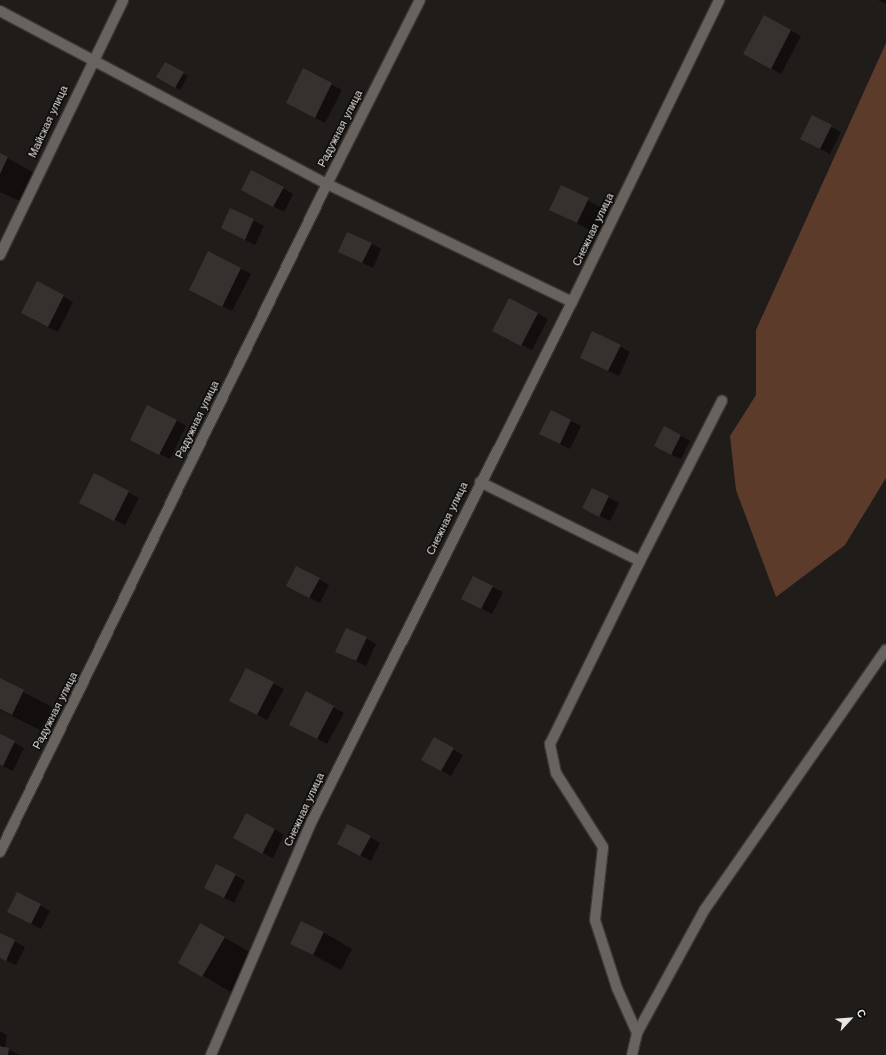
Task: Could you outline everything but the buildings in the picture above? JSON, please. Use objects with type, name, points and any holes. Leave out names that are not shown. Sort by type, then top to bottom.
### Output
[{"type":"street","name":"Майская улица","points":[[0,255],[92,59],[123,0]]},
{"type":"street","name":"Радужная улица","points":[[0,852],[327,184],[420,0]]},
{"type":"street","name":"Снежная улица","points":[[211,1055],[312,821],[480,482],[572,302],[719,0]]},
{"type":"street","points":[[0,11],[327,184],[572,302]]},
{"type":"street","points":[[637,1033],[617,988],[595,920],[603,847],[556,773],[550,744],[640,561],[722,401]]},
{"type":"street","points":[[480,482],[640,561]]},
{"type":"street","points":[[632,1055],[637,1033],[705,909],[886,650]]},
{"type":"shaded area","points":[[886,43],[886,478],[845,545],[776,597],[736,490],[730,436],[756,395],[756,330]]}]
